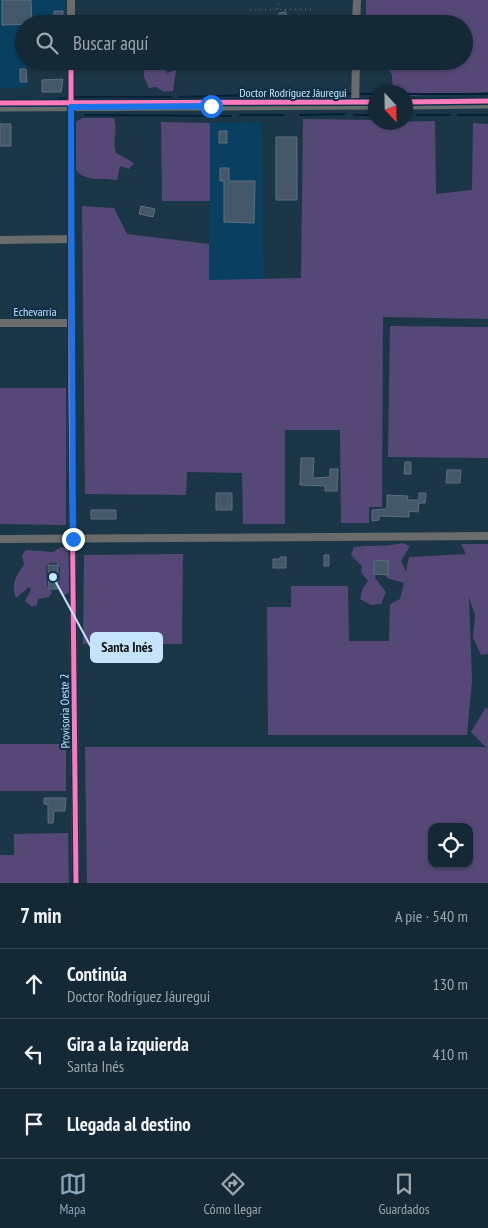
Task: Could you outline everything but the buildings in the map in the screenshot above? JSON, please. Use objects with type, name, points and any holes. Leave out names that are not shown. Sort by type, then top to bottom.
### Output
[{"type":"main road","points":[[413,105],[488,104]]},
{"type":"main road","name":"Doctor Rodríguez Jáuregui","points":[[0,107],[368,105]]},
{"type":"street","points":[[71,0],[71,15]]},
{"type":"street","points":[[356,15],[357,0]]},
{"type":"street","name":"Provisoria Oeste 2","points":[[71,70],[71,323],[76,883]]},
{"type":"street","points":[[355,105],[356,70]]},
{"type":"street","points":[[0,240],[71,239]]},
{"type":"street","name":"Echevarría","points":[[0,323],[71,323]]},
{"type":"street","points":[[0,540],[488,536]]},
{"type":"path","points":[[278,0],[278,10]]},
{"type":"path","points":[[250,10],[313,9]]},
{"type":"path","points":[[285,10],[285,15]]},
{"type":"shaded area","points":[[0,0],[65,0],[65,15],[15,15],[15,70],[26,70],[27,87],[0,88]]},
{"type":"shaded area","points":[[366,0],[488,0],[488,92],[413,96],[413,85],[393,85],[392,75],[389,70],[473,70],[473,15],[366,15]]},
{"type":"shaded area","points":[[144,70],[166,70],[167,73],[176,70],[173,91],[164,92],[156,87],[149,88],[144,77]]},
{"type":"shaded area","points":[[82,118],[114,118],[116,153],[134,163],[129,169],[120,166],[117,180],[89,178],[76,170],[76,122]]},
{"type":"shaded area","points":[[303,119],[368,120],[368,130],[413,130],[413,121],[435,121],[436,194],[472,190],[473,123],[488,124],[488,319],[383,317],[382,507],[369,507],[369,523],[341,523],[340,430],[285,430],[285,524],[243,524],[242,473],[187,472],[186,495],[85,494],[82,206],[114,208],[127,234],[209,244],[209,280],[301,278]]},
{"type":"shaded area","points":[[161,122],[210,123],[210,201],[162,201]]},
{"type":"shaded area","points":[[262,122],[263,280],[209,280],[210,123]]},
{"type":"shaded area","points":[[390,326],[488,327],[488,458],[388,457]]},
{"type":"shaded area","points":[[0,388],[66,388],[66,525],[0,524]]},
{"type":"shaded area","points":[[403,543],[410,546],[401,561],[406,572],[409,557],[466,554],[461,544],[488,544],[488,654],[481,655],[473,638],[475,616],[469,597],[472,681],[467,735],[268,735],[267,607],[291,607],[291,586],[348,586],[349,641],[389,641],[390,604],[400,599],[404,583],[387,578],[384,561],[378,560],[375,578],[386,592],[381,604],[371,605],[360,599],[363,588],[368,581],[361,572],[362,566],[351,555],[354,547]]},
{"type":"shaded area","points":[[61,547],[68,548],[70,592],[63,596],[59,592],[60,567],[56,563],[50,563],[46,566],[47,585],[52,592],[49,597],[38,599],[37,605],[32,607],[25,601],[31,590],[29,587],[16,598],[15,581],[24,565],[22,555],[26,550],[53,552]]},
{"type":"shaded area","points":[[183,554],[182,644],[83,644],[84,555]]},
{"type":"shaded area","points":[[486,707],[488,710],[488,883],[87,883],[85,747],[486,747],[471,732]]},
{"type":"shaded area","points":[[0,744],[66,744],[66,791],[0,791]]},
{"type":"shaded area","points":[[68,833],[69,883],[0,883],[0,855],[14,855],[14,834]]},
{"type":"waterway","points":[[293,95],[352,94]]},
{"type":"waterway","points":[[361,94],[368,94]]},
{"type":"waterway","points":[[413,94],[488,94]]},
{"type":"waterway","points":[[179,97],[252,95]]},
{"type":"waterway","points":[[76,97],[171,97]]},
{"type":"waterway","points":[[60,98],[65,98]]},
{"type":"waterway","points":[[300,115],[344,114]]},
{"type":"waterway","points":[[85,115],[231,116]]},
{"type":"waterway","points":[[240,115],[283,115]]},
{"type":"waterway","points":[[354,115],[368,115]]},
{"type":"waterway","points":[[417,115],[450,115]]},
{"type":"waterway","points":[[458,115],[488,115]]},
{"type":"cycle path","points":[[71,70],[71,388],[76,883]]},
{"type":"cycle path","points":[[413,102],[488,101]]},
{"type":"cycle path","points":[[0,103],[368,102]]},
{"type":"place","name":"Santa Inés","points":[[53,577]]},
{"type":"route","points":[[73,539],[71,107],[211,106]]}]
